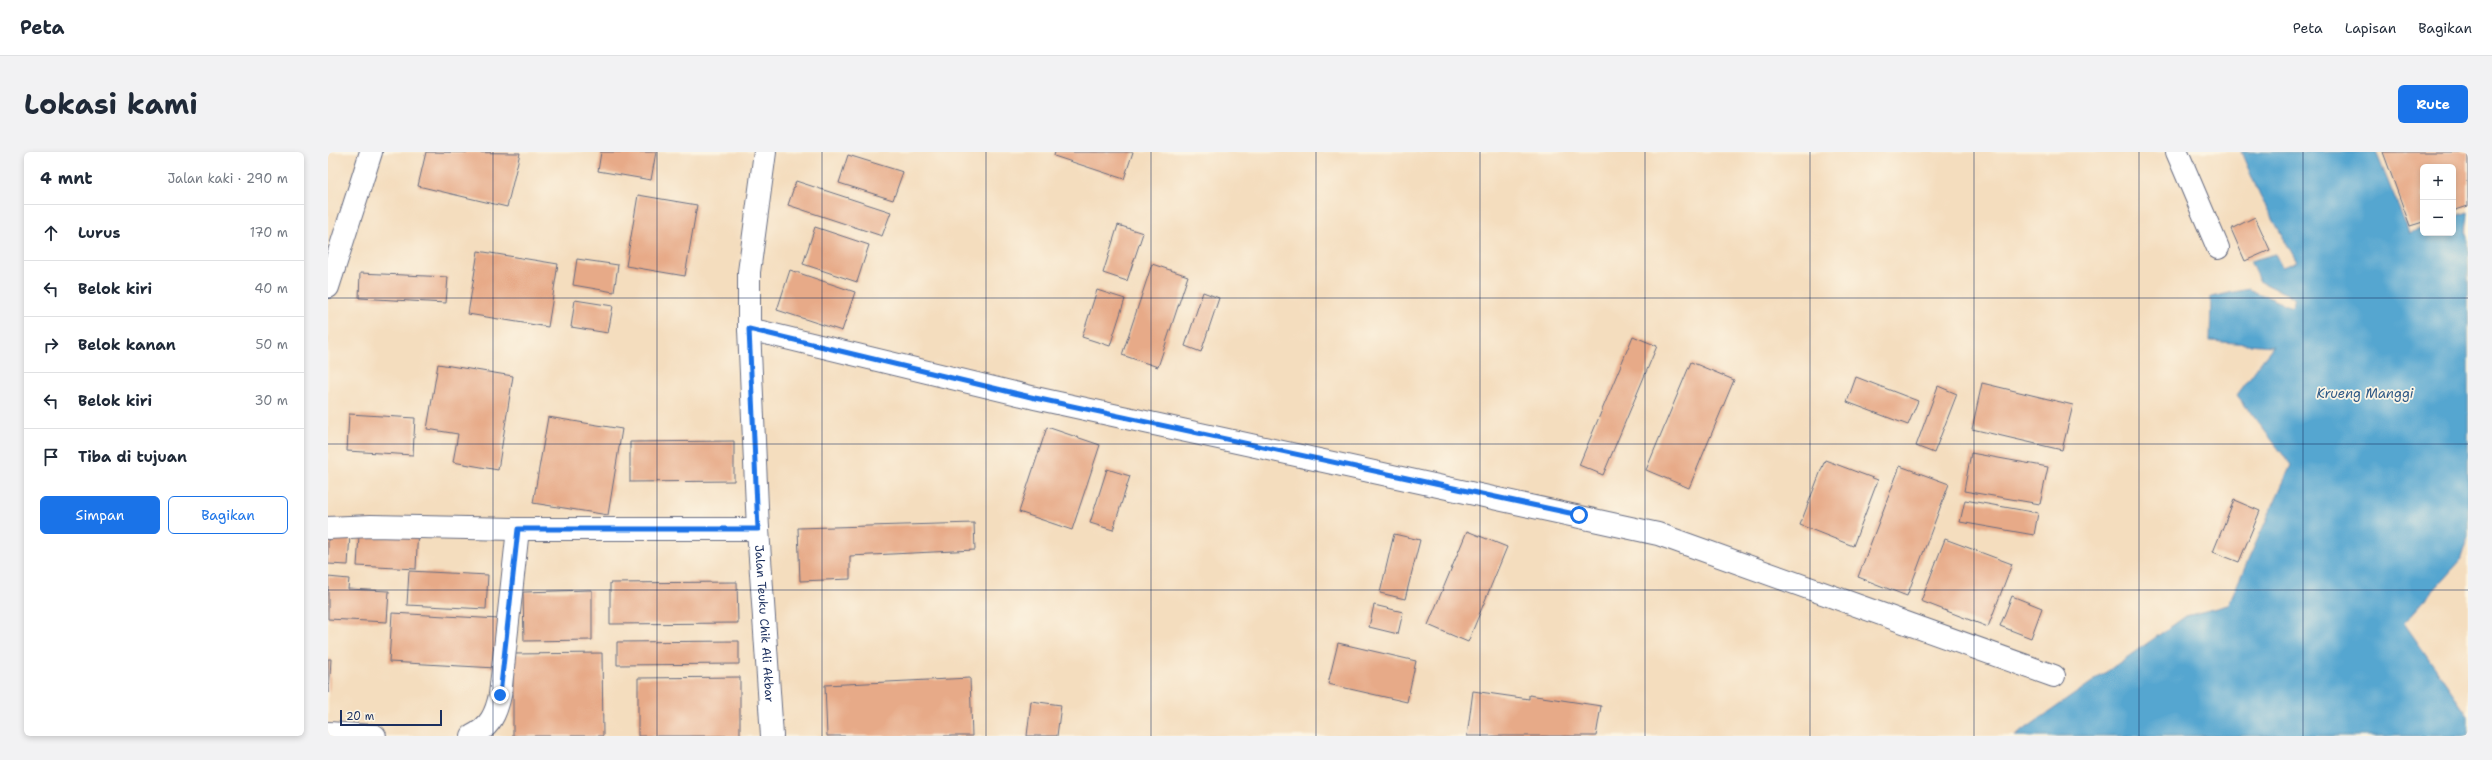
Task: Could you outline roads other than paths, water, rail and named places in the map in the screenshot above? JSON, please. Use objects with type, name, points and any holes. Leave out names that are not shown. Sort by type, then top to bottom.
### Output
[{"type":"street","points":[[328,287],[371,152]]},
{"type":"street","name":"Jalan Teuku Chik Ali Akbar","points":[[765,152],[749,272],[749,329],[758,529],[772,736]]},
{"type":"street","points":[[2177,152],[2218,248]]},
{"type":"street","points":[[749,329],[1035,398],[1658,534],[2054,676]]},
{"type":"street","points":[[328,528],[371,526],[518,529],[758,529]]},
{"type":"street","points":[[472,736],[485,729],[493,719],[500,695],[518,529]]},
{"type":"street","points":[[328,733],[375,736]]},
{"type":"water","name":"Krueng Manggi","points":[[2241,152],[2376,152],[2409,233],[2420,229],[2420,236],[2456,236],[2456,216],[2468,212],[2466,231],[2468,237],[2468,536],[2460,561],[2404,623],[2468,715],[2468,736],[2015,736],[2186,616],[2228,605],[2291,465],[2237,395],[2273,346],[2210,341],[2211,297],[2248,289],[2292,307],[2295,298],[2259,281],[2250,261],[2275,254],[2282,267],[2297,262],[2260,196]]}]
